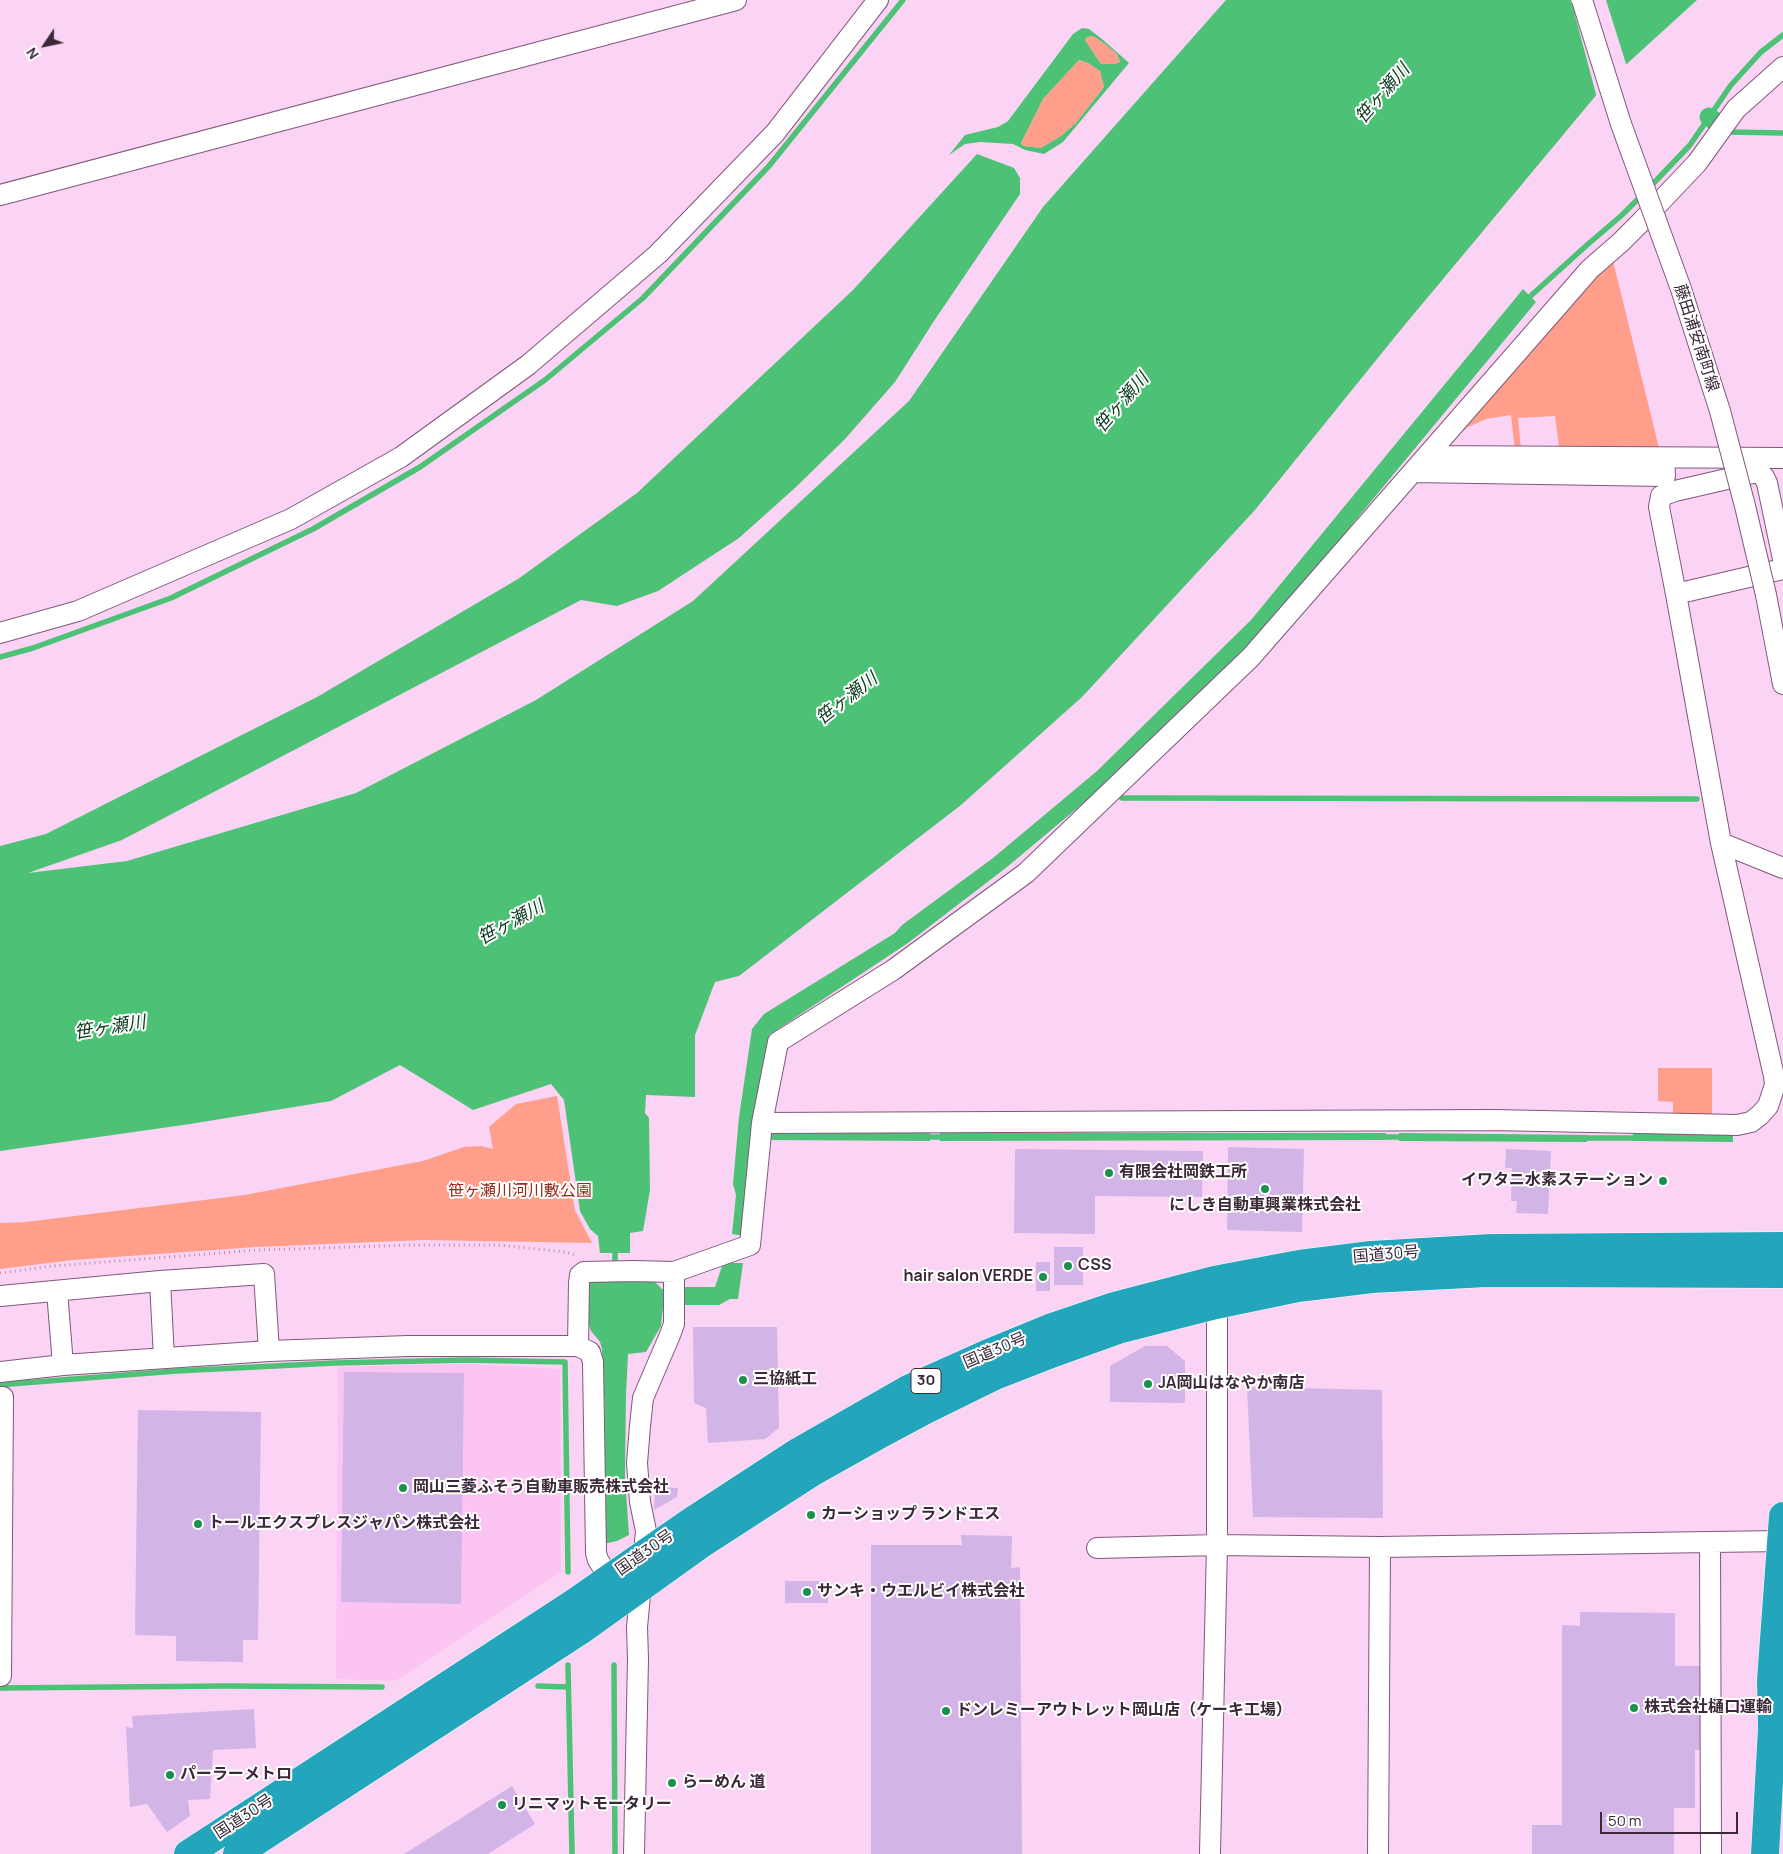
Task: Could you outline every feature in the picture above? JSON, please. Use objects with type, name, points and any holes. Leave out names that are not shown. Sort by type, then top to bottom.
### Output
[{"type":"highway","name":"国道30号","points":[[237,1854],[580,1631],[625,1588],[644,1554],[796,1453],[910,1388],[1052,1327],[1114,1306],[1214,1280],[1298,1264],[1380,1254],[1491,1248],[1783,1246]]},
{"type":"highway","name":"国道30号","points":[[188,1854],[625,1588],[700,1545],[813,1472],[879,1435],[987,1381],[1118,1330],[1216,1304],[1298,1288],[1372,1279],[1436,1275],[1783,1274]]},
{"type":"highway","points":[[1765,1854],[1772,1728],[1771,1680],[1782,1532]]},
{"type":"highway","points":[[1772,1728],[1783,1679]]},
{"type":"street","points":[[0,196],[736,0]]},
{"type":"street","points":[[0,633],[78,611],[291,518],[401,457],[528,365],[658,254],[775,133],[878,0]]},
{"type":"street","name":"藤田浦安南町線","points":[[1582,0],[1621,124],[1681,289],[1717,402],[1745,506],[1766,595],[1783,684]]},
{"type":"street","points":[[578,1346],[578,1283],[580,1275],[588,1272],[634,1270],[674,1279],[750,1246],[761,1132],[778,1042],[893,970],[1026,872],[1251,657],[1590,269],[1621,242],[1697,163],[1736,109],[1783,67]]},
{"type":"street","points":[[1428,456],[1783,458]]},
{"type":"street","points":[[1414,472],[1664,476],[1668,458]]},
{"type":"street","points":[[1668,458],[1675,491]]},
{"type":"street","points":[[761,1132],[1493,1120],[1737,1125],[1751,1122],[1768,1106],[1775,1085],[1721,843],[1659,507],[1661,496],[1675,491],[1760,473],[1767,483],[1783,559]]},
{"type":"street","points":[[1676,594],[1783,570]]},
{"type":"street","points":[[1721,843],[1783,868]]},
{"type":"street","points":[[0,1296],[160,1280],[264,1274],[269,1351]]},
{"type":"street","points":[[644,1554],[646,1531],[640,1502],[637,1463],[643,1398],[670,1336],[675,1312],[674,1279]]},
{"type":"street","points":[[160,1280],[164,1358]]},
{"type":"street","points":[[57,1291],[63,1365]]},
{"type":"street","points":[[1210,1853],[1217,1545],[1216,1304]]},
{"type":"street","points":[[0,1372],[63,1365],[269,1351],[408,1346],[578,1346],[590,1352],[593,1362],[596,1552],[598,1560],[625,1588],[637,1626],[634,1854]]},
{"type":"street","points":[[0,1397],[3,1397],[0,1676]]},
{"type":"street","points":[[1096,1548],[1217,1545],[1380,1547],[1710,1542],[1782,1532]]},
{"type":"street","points":[[1710,1542],[1711,1854]]},
{"type":"street","points":[[1378,1854],[1380,1547]]},
{"type":"path","points":[[0,1272],[258,1250],[411,1245],[498,1245],[566,1252],[576,1256],[588,1272]]},
{"type":"path","points":[[258,1250],[258,1255]]},
{"type":"path","points":[[53,1266],[53,1271]]},
{"type":"shaded area","points":[[466,1364],[560,1369],[561,1572],[395,1681],[336,1679],[338,1367]]},
{"type":"green space","points":[[1093,36],[1117,54],[1120,62],[1101,64],[1085,40],[1087,37]]},
{"type":"green space","points":[[1079,60],[1088,63],[1100,71],[1104,87],[1076,123],[1061,136],[1041,148],[1023,146],[1021,143],[1043,99]]},
{"type":"green space","points":[[1612,257],[1660,452],[1515,452],[1511,415],[1486,419],[1468,427],[1458,435]],"holes":[[[1555,416],[1559,446],[1521,449],[1518,418]]]},
{"type":"green space","points":[[1658,1068],[1712,1068],[1712,1117],[1673,1117],[1673,1102],[1658,1101]]},
{"type":"green space","name":"笹ヶ瀬川河川敷公園","points":[[557,1096],[575,1211],[592,1243],[424,1240],[256,1247],[73,1260],[0,1269],[0,1223],[26,1222],[245,1195],[423,1161],[464,1147],[481,1146],[493,1149],[489,1127],[516,1104]]},
{"type":"water","name":"笹ヶ瀬川","points":[[1226,0],[1697,0],[1608,81],[1398,333],[1255,510],[1082,697],[961,805],[739,976],[715,982],[695,1035],[695,1097],[646,1095],[645,1113],[649,1118],[650,1190],[643,1231],[630,1233],[630,1253],[600,1253],[598,1236],[590,1229],[580,1211],[564,1100],[551,1084],[473,1110],[400,1065],[331,1101],[190,1124],[0,1151],[0,846],[46,834],[317,697],[518,579],[637,493],[853,290],[977,154],[1014,168],[1020,178],[1020,194],[895,382],[845,439],[796,487],[739,538],[658,591],[617,606],[581,600],[122,840],[28,873],[127,861],[356,793],[536,700],[693,601],[909,401],[1043,207]]},
{"type":"water","points":[[1082,28],[1089,29],[1129,63],[1063,142],[1044,154],[1025,150],[1013,144],[980,142],[965,144],[949,155],[965,135],[998,127],[1008,121],[1073,34]],"holes":[[[1093,36],[1117,54],[1120,62],[1101,64],[1085,40],[1087,37]],[[1079,60],[1088,63],[1100,71],[1104,87],[1076,123],[1061,136],[1041,148],[1023,146],[1021,143],[1043,99]]]},
{"type":"water","points":[[1523,289],[1536,302],[1264,631],[1137,755],[1007,867],[908,943],[769,1035],[744,1236],[732,1234],[736,1195],[733,1184],[739,1117],[752,1029],[764,1014],[895,933],[902,925],[993,858],[1097,771],[1251,620]]},
{"type":"water","points":[[930,1132],[930,1141],[768,1140],[768,1134]]},
{"type":"water","points":[[940,1133],[1386,1133],[1385,1140],[940,1141]]},
{"type":"water","points":[[1399,1133],[1587,1135],[1587,1142],[1399,1141]]},
{"type":"water","points":[[1733,1133],[1733,1142],[1632,1141],[1633,1134]]},
{"type":"water","points":[[723,1263],[743,1263],[738,1299],[730,1299],[719,1305],[684,1305],[684,1287],[715,1287]]},
{"type":"water","points":[[647,1274],[662,1289],[667,1289],[668,1307],[663,1307],[661,1326],[646,1352],[628,1354],[625,1477],[629,1535],[617,1541],[603,1544],[605,1417],[602,1349],[600,1342],[591,1331],[585,1313],[589,1281]]},
{"type":"pier","points":[[1571,0],[1606,0],[1627,67],[1610,82],[1597,98]]},
{"type":"building","name":"にしき自動車興業株式会社","points":[[1228,1147],[1304,1149],[1302,1232],[1227,1230]]},
{"type":"building","name":"有限会社岡鉄工所","points":[[1015,1149],[1203,1151],[1202,1197],[1095,1196],[1095,1234],[1014,1233]]},
{"type":"building","points":[[1506,1149],[1551,1151],[1548,1214],[1516,1213],[1517,1201],[1511,1201],[1512,1168],[1505,1168]]},
{"type":"building","name":"CSS","points":[[1054,1247],[1083,1247],[1083,1285],[1054,1285]]},
{"type":"building","name":"hair salon VERDE","points":[[1036,1262],[1050,1262],[1050,1291],[1036,1291]]},
{"type":"building","points":[[693,1327],[777,1327],[779,1428],[765,1439],[708,1443],[706,1408],[694,1403]]},
{"type":"building","name":"JA岡山はなやか南店","points":[[1145,1346],[1167,1346],[1185,1361],[1185,1403],[1110,1402],[1110,1366]]},
{"type":"building","name":"岡山三菱ふそう自動車販売株式会社","points":[[344,1372],[464,1373],[461,1604],[341,1602]]},
{"type":"building","points":[[1247,1387],[1382,1390],[1383,1518],[1253,1517]]},
{"type":"building","name":"トールエクスプレスジャパン株式会社","points":[[138,1410],[261,1412],[258,1640],[243,1640],[243,1662],[176,1661],[176,1636],[135,1635]]},
{"type":"building","points":[[655,1487],[678,1488],[677,1497],[654,1510]]},
{"type":"building","name":"ドンレミーアウトレット岡山店（ケーキ工場）","points":[[961,1535],[1012,1536],[1011,1568],[1020,1567],[1022,1854],[871,1854],[871,1545],[962,1545]]},
{"type":"building","name":"サンキ・ウエルビイ株式会社","points":[[785,1581],[828,1581],[828,1603],[785,1603]]},
{"type":"building","name":"株式会社樋口運輸","points":[[1580,1612],[1675,1613],[1675,1666],[1707,1666],[1707,1750],[1695,1750],[1695,1808],[1674,1808],[1674,1854],[1532,1854],[1532,1825],[1562,1825],[1562,1625],[1580,1626]]},
{"type":"building","name":"パーラーメトロ","points":[[254,1709],[256,1748],[213,1750],[210,1799],[188,1800],[190,1816],[167,1832],[147,1804],[130,1807],[126,1727],[133,1728],[132,1716]]},
{"type":"building","name":"リニマットモータリー","points":[[512,1786],[535,1824],[488,1854],[404,1854]]},
{"type":"waterway","points":[[0,657],[33,648],[171,598],[313,529],[420,467],[545,380],[643,298],[769,166],[903,0]]},
{"type":"waterway","points":[[1649,188],[1690,145],[1731,85],[1761,52],[1783,35]]},
{"type":"waterway","points":[[1709,117],[1716,122]]},
{"type":"waterway","points":[[1730,132],[1783,133]]},
{"type":"waterway","points":[[1525,301],[1642,195]]},
{"type":"waterway","points":[[1122,798],[1697,799]]},
{"type":"waterway","points":[[923,1137],[947,1137]]},
{"type":"waterway","points":[[1378,1137],[1407,1137]]},
{"type":"waterway","points":[[1581,1138],[1639,1138]]},
{"type":"waterway","points":[[615,1245],[615,1269]]},
{"type":"waterway","points":[[0,1386],[176,1371],[334,1363],[466,1360],[565,1362],[568,1572]]},
{"type":"waterway","points":[[568,1665],[572,1854]]},
{"type":"waterway","points":[[614,1665],[615,1854]]},
{"type":"waterway","points":[[538,1686],[568,1687]]},
{"type":"waterway","points":[[0,1688],[382,1687]]},
{"type":"place","name":"有限会社岡鉄工所","points":[[1109,1173]]},
{"type":"place","name":"イワタニ水素ステーション","points":[[1663,1181]]},
{"type":"place","name":"にしき自動車興業株式会社","points":[[1265,1189]]},
{"type":"place","name":"CSS","points":[[1068,1266]]},
{"type":"place","name":"hair salon VERDE","points":[[1043,1277]]},
{"type":"place","name":"三協紙工","points":[[743,1380]]},
{"type":"place","name":"JA岡山はなやか南店","points":[[1148,1384]]},
{"type":"place","name":"岡山三菱ふそう自動車販売株式会社","points":[[403,1488]]},
{"type":"place","name":"カーショップ ランドエス","points":[[811,1515]]},
{"type":"place","name":"トールエクスプレスジャパン株式会社","points":[[198,1524]]},
{"type":"place","name":"サンキ・ウエルビイ株式会社","points":[[807,1592]]},
{"type":"place","name":"株式会社樋口運輸","points":[[1634,1708]]},
{"type":"place","name":"ドンレミーアウトレット岡山店（ケーキ工場）","points":[[946,1711]]},
{"type":"place","name":"パーラーメトロ","points":[[170,1775]]},
{"type":"place","name":"らーめん 道","points":[[672,1783]]},
{"type":"place","name":"リニマットモータリー","points":[[502,1805]]}]
